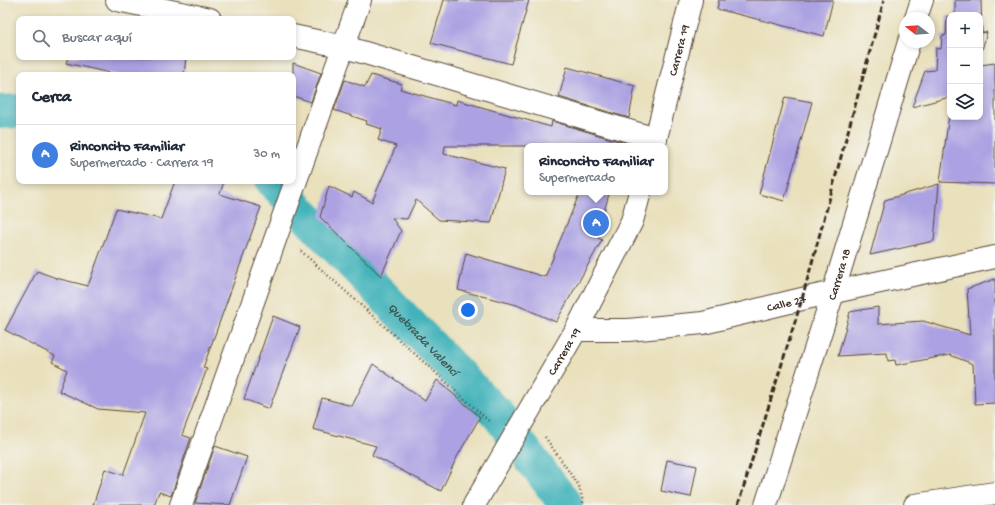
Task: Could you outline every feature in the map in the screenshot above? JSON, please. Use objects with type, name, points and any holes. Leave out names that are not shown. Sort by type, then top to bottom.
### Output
[{"type":"street","points":[[117,0],[195,16]]},
{"type":"street","points":[[296,182],[360,0]]},
{"type":"street","name":"Carrera 19","points":[[655,143],[691,0]]},
{"type":"street","points":[[918,12],[922,0]]},
{"type":"street","points":[[296,37],[344,46],[655,143]]},
{"type":"street","name":"Carrera 18","points":[[766,505],[833,293],[907,48]]},
{"type":"street","points":[[181,505],[295,184]]},
{"type":"street","name":"Carrera 19","points":[[474,505],[576,330],[632,222],[639,195]]},
{"type":"street","name":"Calle 27","points":[[576,330],[628,330],[703,323],[802,299],[995,257]]},
{"type":"street","points":[[915,505],[995,493]]},
{"type":"path","points":[[280,223],[511,441]]},
{"type":"path","points":[[528,412],[580,486],[584,505]]},
{"type":"building","points":[[444,0],[529,0],[511,64],[431,43]]},
{"type":"building","points":[[719,0],[833,0],[824,36],[717,9]]},
{"type":"building","points":[[955,0],[981,0],[981,12],[955,12]]},
{"type":"building","points":[[947,16],[947,98],[912,107],[925,71],[935,70],[936,48],[941,49],[942,36],[946,35]]},
{"type":"building","points":[[987,32],[983,46],[983,33]]},
{"type":"building","points":[[67,60],[186,60],[184,72],[106,72],[66,63]]},
{"type":"building","points":[[293,63],[321,73],[311,102],[296,97],[296,72],[293,72]]},
{"type":"building","points":[[995,63],[995,184],[940,182],[948,120],[983,120],[983,65]]},
{"type":"building","points":[[567,67],[635,86],[629,118],[559,97]]},
{"type":"building","points":[[371,75],[402,84],[400,89],[456,105],[457,100],[551,127],[552,121],[625,143],[524,143],[524,146],[445,146],[444,154],[505,169],[491,223],[439,220],[416,200],[407,219],[392,218],[401,231],[381,276],[320,217],[329,186],[352,197],[354,192],[372,202],[396,146],[378,140],[382,129],[366,124],[367,121],[334,110],[345,80],[365,87]]},
{"type":"building","points":[[785,97],[812,102],[784,201],[759,194]]},
{"type":"building","points":[[174,184],[223,184],[220,194],[261,207],[203,368],[207,369],[182,435],[191,438],[171,496],[159,492],[154,505],[93,505],[105,469],[123,475],[145,413],[98,409],[59,391],[67,370],[52,362],[55,356],[5,330],[37,271],[56,278],[88,286],[116,209],[161,219]]},
{"type":"building","points":[[939,184],[934,241],[870,255],[885,200]]},
{"type":"building","points":[[579,195],[609,195],[597,237],[602,240],[556,322],[517,305],[458,290],[466,253],[545,277]]},
{"type":"building","points":[[995,279],[995,403],[975,404],[973,364],[950,355],[896,365],[895,360],[888,361],[887,353],[838,356],[850,312],[878,307],[878,324],[923,321],[970,335],[967,289]]},
{"type":"building","points":[[273,316],[300,327],[269,409],[244,399]]},
{"type":"building","points":[[373,364],[425,401],[437,380],[480,417],[457,457],[441,491],[372,455],[376,446],[313,429],[322,398],[352,406]]},
{"type":"building","points":[[215,446],[247,457],[230,505],[195,503]]},
{"type":"building","points":[[667,460],[697,466],[691,497],[661,491]]},
{"type":"waterway","name":"Quebrada Valencí","points":[[0,112],[16,111]]},
{"type":"waterway","name":"Quebrada Valencí","points":[[275,184],[498,415],[566,505]]},
{"type":"railway","points":[[738,505],[802,299],[884,0]]},
{"type":"place","name":"Rinconcito Familiar","points":[[596,223]]}]
